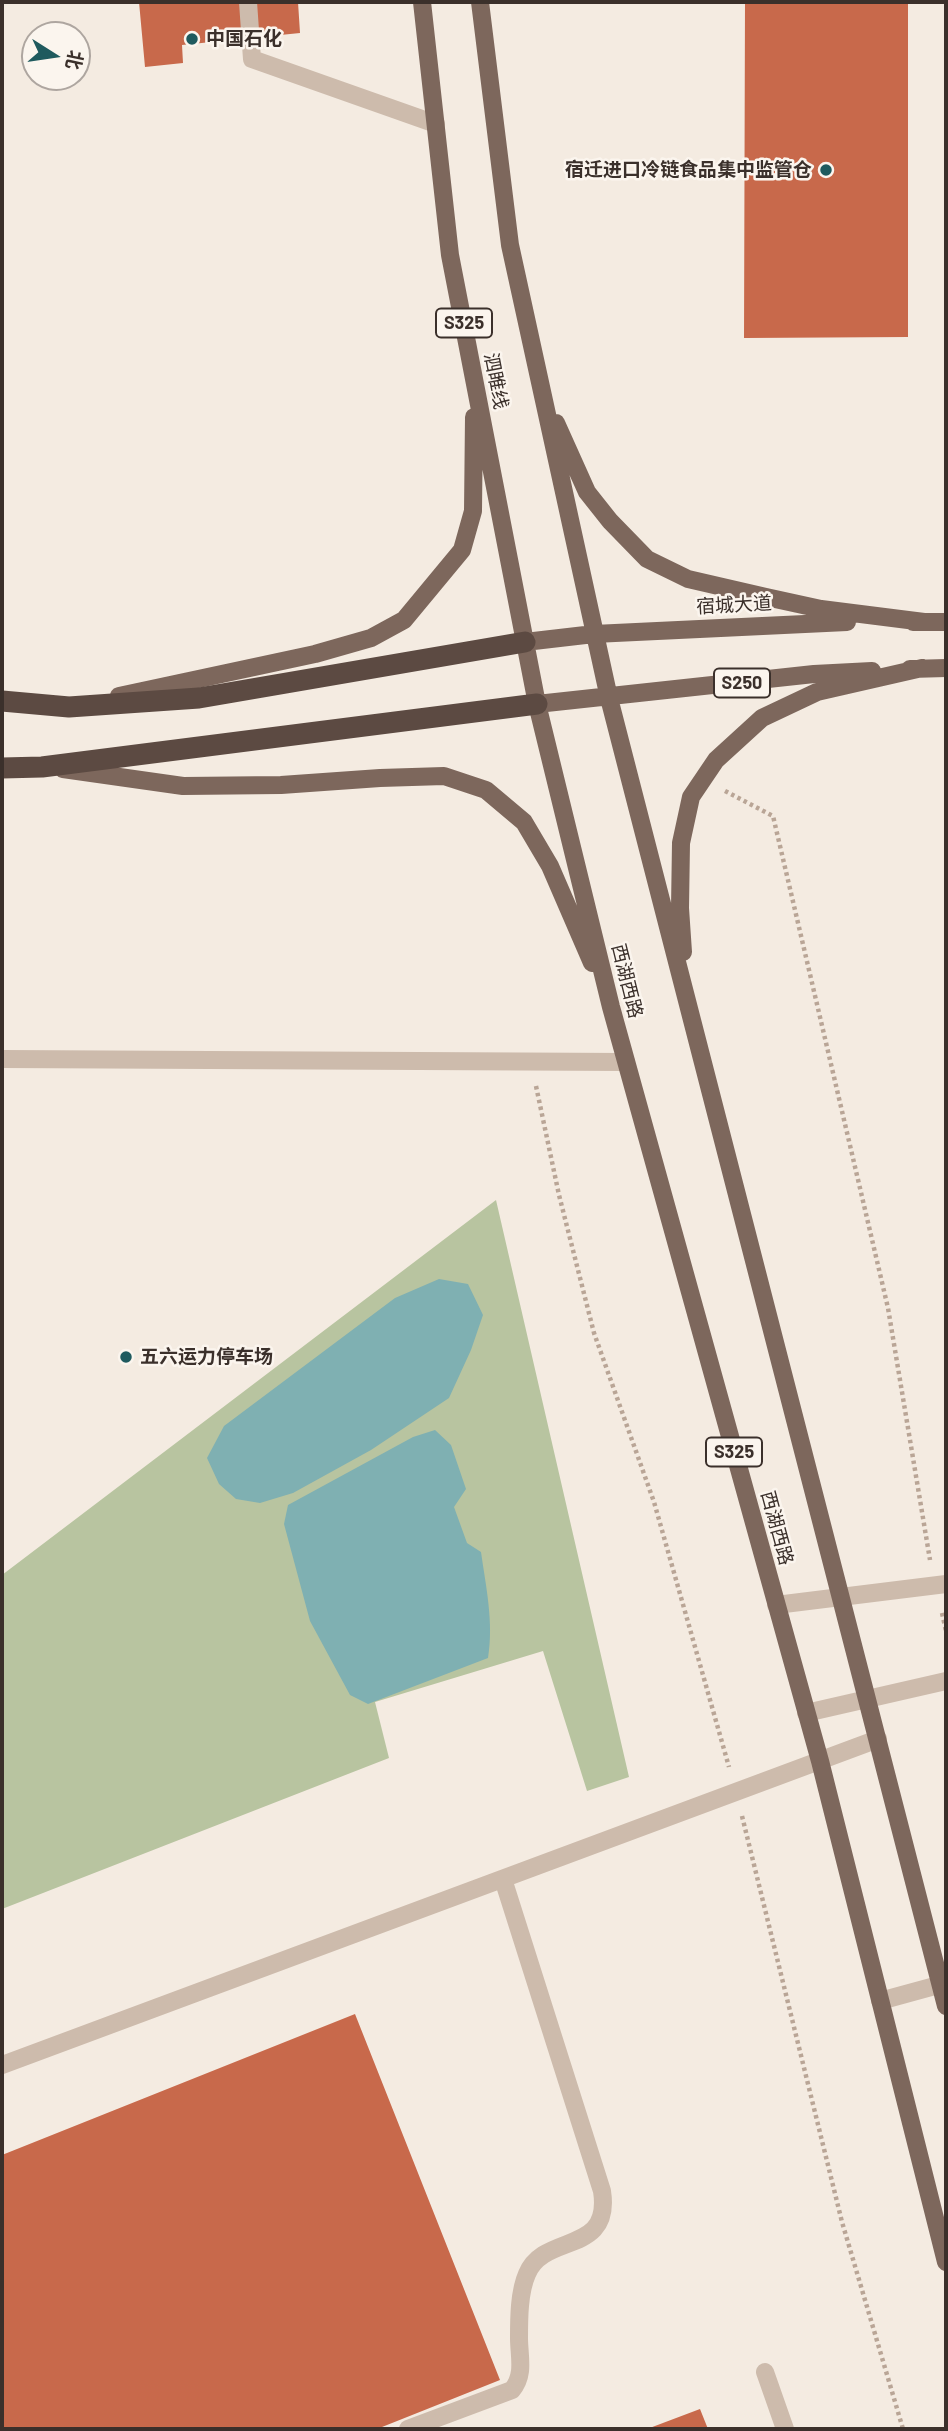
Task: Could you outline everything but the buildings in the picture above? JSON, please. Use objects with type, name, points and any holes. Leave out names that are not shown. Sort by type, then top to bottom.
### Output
[{"type":"highway","points":[[2,701],[69,707],[199,698],[526,642]]},
{"type":"highway","points":[[2,768],[42,766],[537,705]]},
{"type":"main road","name":"泗睢线","points":[[422,2],[450,255],[526,642]]},
{"type":"main road","points":[[480,2],[510,245],[594,634],[878,1739],[944,1984],[946,2006]]},
{"type":"main road","points":[[69,707],[315,654],[371,638],[404,620],[462,550],[473,511],[474,375]]},
{"type":"main road","points":[[541,390],[587,492],[610,521],[648,558],[688,579],[821,609],[924,622]]},
{"type":"main road","name":"宿城大道","points":[[526,642],[594,634],[816,622],[946,622]]},
{"type":"main road","name":"西湖西路","points":[[526,642],[537,705],[611,1007],[820,1761],[946,2262]]},
{"type":"main road","points":[[685,990],[680,908],[681,843],[691,797],[716,760],[762,718],[817,692],[922,668]]},
{"type":"main road","name":"S250","points":[[537,705],[814,674],[946,668]]},
{"type":"main road","points":[[42,766],[183,786],[281,785],[444,776],[486,790],[524,822],[550,866],[611,1007]]},
{"type":"street","points":[[248,2],[252,59],[436,124]]},
{"type":"street","points":[[2,1059],[626,1062]]},
{"type":"street","points":[[776,1605],[941,1585]]},
{"type":"street","points":[[806,1713],[946,1681]]},
{"type":"street","points":[[2,2065],[878,1739]]},
{"type":"street","points":[[408,2429],[512,2390],[518,2383],[523,2288],[527,2272],[540,2256],[592,2233],[601,2220],[605,2206],[603,2191],[503,1879]]},
{"type":"street","points":[[880,2001],[944,1984]]},
{"type":"street","points":[[765,2372],[785,2429]]},
{"type":"path","points":[[703,779],[773,816],[888,1308],[941,1585],[946,1630]]},
{"type":"path","points":[[531,1061],[559,1195],[594,1333],[654,1502],[736,1792],[842,2222],[903,2429]]},
{"type":"green space","points":[[496,1200],[629,1777],[587,1791],[543,1651],[375,1702],[389,1758],[2,1909],[2,1575]]},
{"type":"water","points":[[439,1279],[468,1284],[483,1315],[471,1350],[449,1398],[371,1450],[293,1493],[260,1503],[236,1499],[219,1484],[207,1458],[224,1426],[395,1298]]},
{"type":"water","points":[[435,1430],[451,1445],[466,1489],[454,1507],[467,1543],[481,1552],[490,1618],[488,1658],[368,1704],[350,1695],[310,1621],[284,1524],[288,1505],[413,1437]]},
{"type":"place","name":"中国石化","points":[[192,39]]},
{"type":"place","name":"宿迁进口冷链食品集中监管仓","points":[[826,170]]},
{"type":"place","name":"五六运力停车场","points":[[126,1357]]}]
